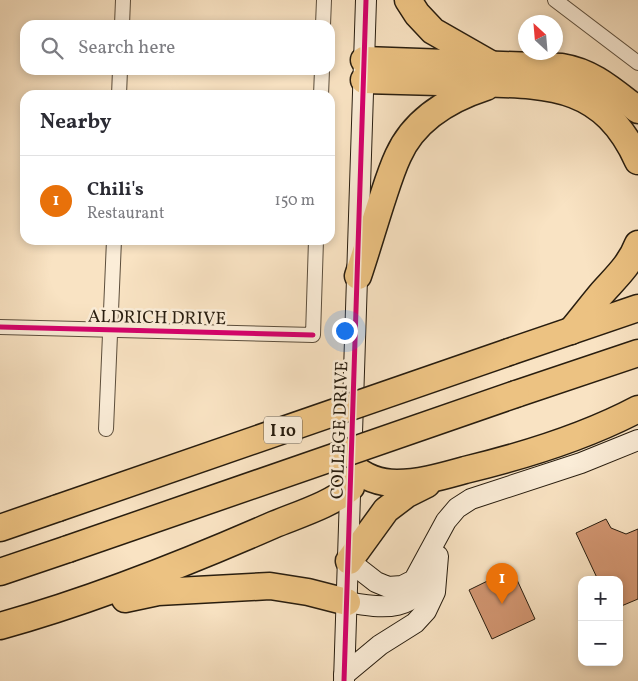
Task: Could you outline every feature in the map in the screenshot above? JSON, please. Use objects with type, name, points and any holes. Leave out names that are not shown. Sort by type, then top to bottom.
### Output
[{"type":"highway","points":[[408,0],[417,14],[433,31],[497,74],[555,88],[583,98],[607,114],[624,135],[638,161]]},
{"type":"highway","points":[[364,70],[497,74],[562,67],[576,69],[589,74],[638,110]]},
{"type":"highway","points":[[358,276],[388,181],[406,142],[430,115],[445,104],[469,93],[497,74]]},
{"type":"highway","points":[[571,331],[602,293],[617,279],[638,244]]},
{"type":"highway","name":"I 10","points":[[0,528],[638,308]]},
{"type":"highway","name":"I 10","points":[[0,572],[638,353]]},
{"type":"highway","points":[[9,623],[138,581],[319,506],[340,495],[351,476],[386,482],[410,482],[448,474],[531,452],[622,418],[638,409]]},
{"type":"highway","points":[[349,561],[386,510],[408,494],[448,474]]},
{"type":"highway","points":[[9,623],[158,592],[218,588],[270,586],[308,592],[347,602]]},
{"type":"street","points":[[122,20],[123,0]]},
{"type":"street","points":[[324,0],[324,20]]},
{"type":"street","name":"COLLEGE DRIVE","points":[[344,678],[366,0]]},
{"type":"street","points":[[555,0],[638,63]]},
{"type":"street","points":[[119,90],[120,75]]},
{"type":"street","points":[[321,90],[322,75]]},
{"type":"street","points":[[106,429],[114,245]]},
{"type":"street","name":"ALDRICH DRIVE","points":[[0,327],[313,335],[316,245]]},
{"type":"street","points":[[347,602],[376,608],[388,607],[410,600],[420,592],[426,584],[446,521],[457,508],[471,499],[581,463],[638,440]]},
{"type":"street","points":[[349,561],[376,582],[388,587],[402,586],[414,580],[438,547]]},
{"type":"street","points":[[344,678],[384,642],[415,623],[426,611],[435,592],[438,547]]},
{"type":"building","points":[[606,519],[611,528],[626,534],[638,529],[638,599],[623,605],[623,576],[596,576],[576,533]]},
{"type":"building","points":[[512,569],[535,619],[492,639],[469,590]]},
{"type":"cycle path","points":[[344,681],[366,0]]},
{"type":"cycle path","points":[[0,327],[313,335]]},
{"type":"place","name":"Chili's","points":[[502,604]]}]
